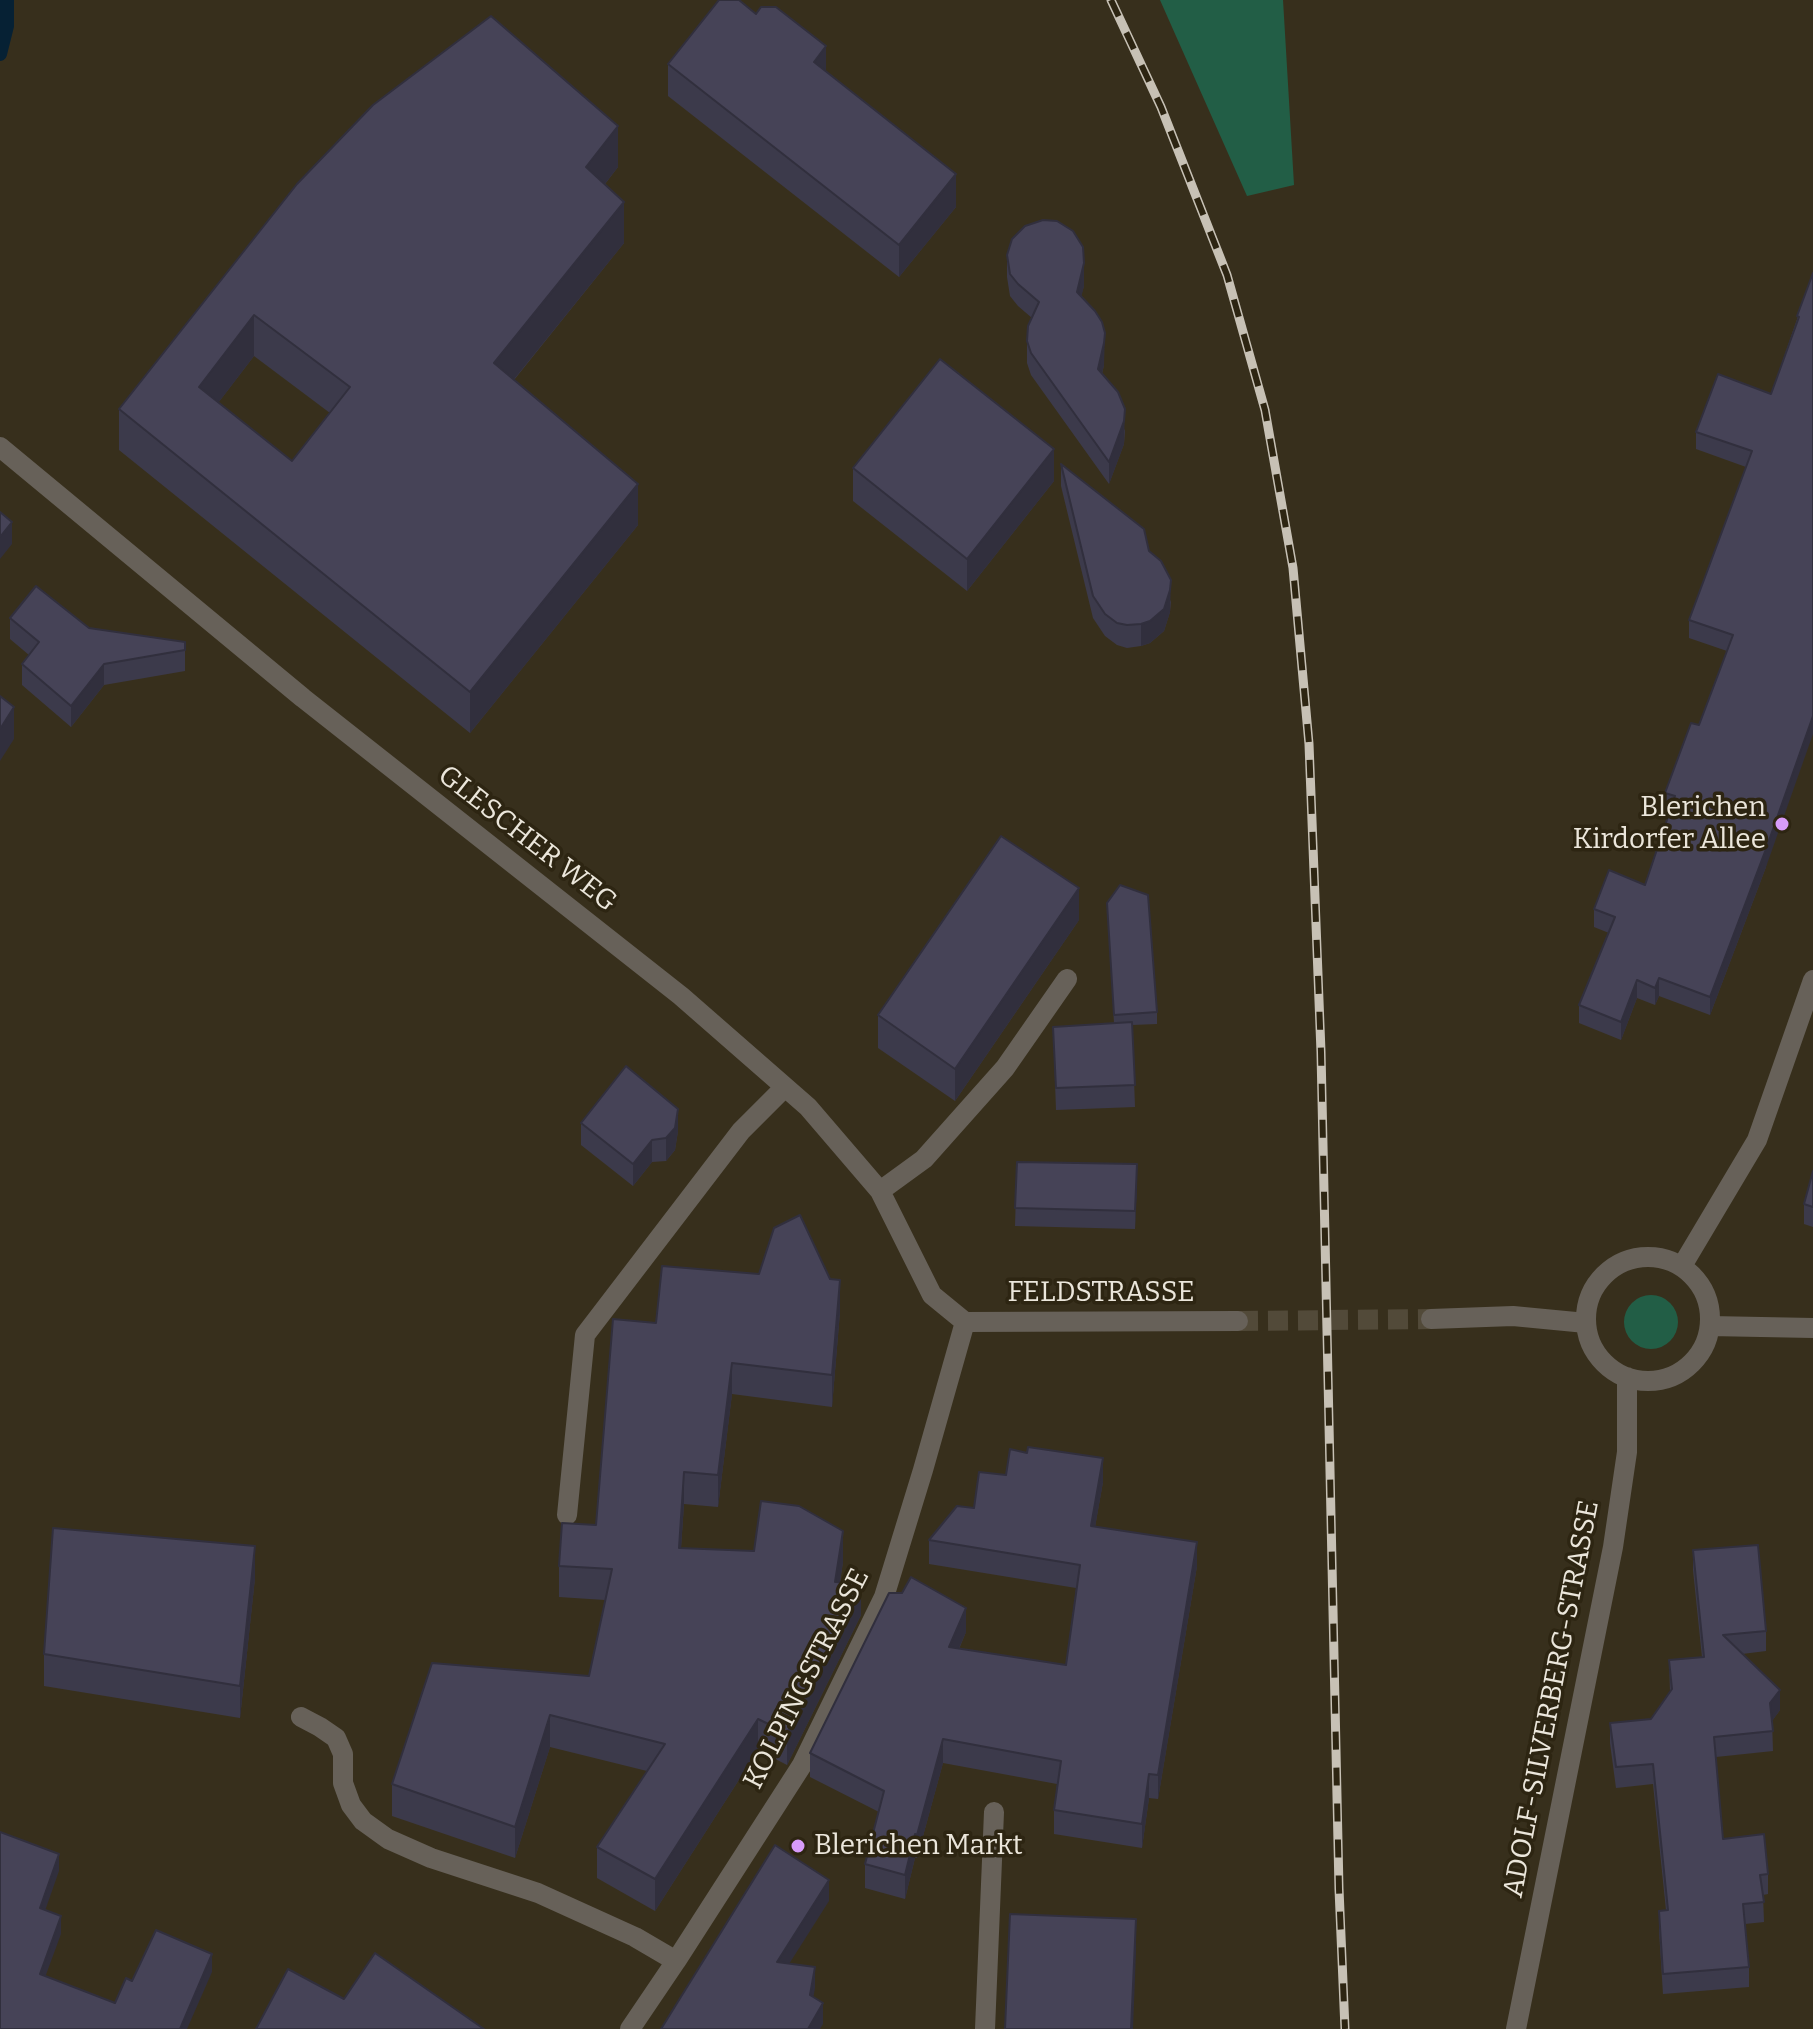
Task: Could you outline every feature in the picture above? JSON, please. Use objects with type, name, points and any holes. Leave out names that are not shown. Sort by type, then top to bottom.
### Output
[{"type":"street","name":"GLESCHER WEG","points":[[0,447],[303,698],[681,996],[808,1107],[880,1191],[932,1295],[965,1322]]},
{"type":"street","points":[[880,1191],[924,1159],[1005,1068],[1067,979]]},
{"type":"street","points":[[1682,1266],[1757,1140],[1813,980]]},
{"type":"street","points":[[567,1515],[585,1335],[741,1131],[785,1087]]},
{"type":"street","points":[[1656,1257],[1682,1266],[1701,1286],[1709,1305],[1710,1326],[1699,1355],[1683,1371],[1669,1378],[1648,1381],[1627,1377],[1603,1363],[1591,1344],[1586,1312],[1592,1291],[1605,1274],[1622,1262],[1656,1257]]},
{"type":"street","points":[[1431,1319],[1513,1316],[1586,1323]]},
{"type":"street","name":"FELDSTRASSE","points":[[965,1322],[1238,1321]]},
{"type":"street","name":"KOLPINGSTRASSE","points":[[630,2029],[802,1765],[884,1597],[965,1322]]},
{"type":"street","points":[[1710,1326],[1813,1328]]},
{"type":"street","name":"ADOLF-SILVERBERG-STRASSE","points":[[1516,2029],[1613,1547],[1627,1452],[1627,1377]]},
{"type":"street","points":[[301,1717],[336,1738],[343,1754],[343,1783],[351,1805],[363,1821],[388,1839],[431,1858],[538,1893],[635,1937],[676,1961]]},
{"type":"street","points":[[985,2029],[994,1812]]},
{"type":"green space","points":[[1160,0],[1283,0],[1294,185],[1247,196]]},
{"type":"green space","points":[[1651,1295],[1670,1303],[1678,1322],[1670,1341],[1651,1349],[1632,1341],[1624,1322],[1632,1303]]},
{"type":"building","points":[[719,0],[739,0],[756,14],[761,7],[776,7],[826,46],[814,62],[956,174],[899,245],[668,64]]},
{"type":"building","points":[[491,16],[618,126],[586,167],[624,202],[494,363],[638,484],[470,692],[119,409],[297,184],[373,105]],"holes":[[[254,315],[350,387],[292,461],[199,387]]]},
{"type":"building","points":[[1043,220],[1057,221],[1073,231],[1083,247],[1084,263],[1077,292],[1102,322],[1105,333],[1098,369],[1118,392],[1125,409],[1124,421],[1109,462],[1031,353],[1027,341],[1028,326],[1039,302],[1010,274],[1007,255],[1012,239],[1025,226]]},
{"type":"building","points":[[1813,273],[1813,716],[1710,997],[1659,978],[1655,988],[1637,980],[1621,1022],[1579,1005],[1615,917],[1594,909],[1609,870],[1645,885],[1675,796],[1665,793],[1691,723],[1699,725],[1733,635],[1689,620],[1752,451],[1696,432],[1718,374],[1771,394]]},
{"type":"building","points":[[940,359],[1054,449],[967,559],[853,468]]},
{"type":"building","points":[[1061,464],[1144,529],[1149,551],[1161,561],[1171,580],[1164,609],[1150,621],[1127,625],[1117,623],[1105,614],[1093,596]]},
{"type":"building","points":[[0,512],[12,522],[0,537]]},
{"type":"building","points":[[36,586],[89,628],[185,642],[185,650],[104,664],[71,706],[22,664],[39,642],[10,618]]},
{"type":"building","points":[[0,696],[14,707],[0,729]]},
{"type":"building","points":[[1001,836],[1079,888],[955,1069],[878,1015]]},
{"type":"building","points":[[1120,885],[1148,895],[1157,1012],[1114,1015],[1107,903]]},
{"type":"building","points":[[1132,1022],[1135,1085],[1056,1088],[1053,1027]]},
{"type":"building","points":[[626,1066],[678,1109],[675,1128],[666,1138],[652,1140],[633,1164],[581,1123]]},
{"type":"building","points":[[1017,1162],[1137,1164],[1135,1211],[1015,1208]]},
{"type":"building","points":[[1813,1171],[1813,1207],[1804,1204]]},
{"type":"building","points":[[800,1215],[830,1279],[840,1280],[832,1375],[732,1363],[718,1475],[684,1472],[679,1548],[754,1551],[761,1501],[799,1506],[843,1531],[835,1582],[861,1583],[787,1733],[758,1719],[655,1879],[597,1847],[665,1744],[550,1715],[515,1827],[392,1784],[432,1663],[589,1676],[612,1569],[559,1566],[562,1523],[596,1525],[613,1319],[656,1323],[662,1266],[759,1274],[774,1228]]},
{"type":"building","points":[[1028,1447],[1103,1458],[1091,1526],[1197,1542],[1158,1775],[1149,1774],[1142,1824],[1054,1810],[1061,1761],[943,1739],[905,1875],[865,1864],[884,1791],[810,1753],[889,1593],[902,1593],[911,1577],[966,1608],[949,1647],[1066,1665],[1080,1565],[929,1540],[957,1506],[974,1508],[979,1472],[1006,1475],[1010,1449],[1027,1453]]},
{"type":"building","points":[[53,1528],[255,1546],[240,1686],[44,1654]]},
{"type":"building","points":[[1758,1545],[1766,1631],[1723,1635],[1780,1690],[1770,1703],[1773,1731],[1714,1737],[1723,1839],[1764,1834],[1768,1874],[1760,1875],[1764,1902],[1743,1904],[1749,1967],[1663,1974],[1659,1911],[1668,1910],[1653,1764],[1616,1767],[1610,1723],[1651,1719],[1672,1689],[1669,1660],[1704,1657],[1693,1550]]},
{"type":"building","points":[[0,1832],[59,1854],[40,1908],[61,1916],[40,1974],[115,2003],[126,1978],[132,1981],[156,1930],[212,1954],[180,2029],[0,2029]]},
{"type":"building","points":[[775,1845],[829,1880],[777,1962],[815,1967],[810,1995],[823,2003],[808,2029],[661,2029]]},
{"type":"building","points":[[1010,1914],[1136,1919],[1131,2029],[1005,2029]]},
{"type":"building","points":[[375,1953],[484,2029],[256,2029],[288,1969],[344,1999]]},
{"type":"waterway","points":[[0,54],[7,26],[7,0]]},
{"type":"tunnel","points":[[1238,1321],[1431,1319]]},
{"type":"railway","points":[[1111,0],[1161,107],[1227,275],[1265,410],[1293,568],[1309,744],[1321,1052],[1339,1889],[1345,2029]]},
{"type":"place","name":"Blerichen Kirdorfer Allee","points":[[1782,824]]},
{"type":"place","name":"Blerichen Markt","points":[[798,1846]]}]
